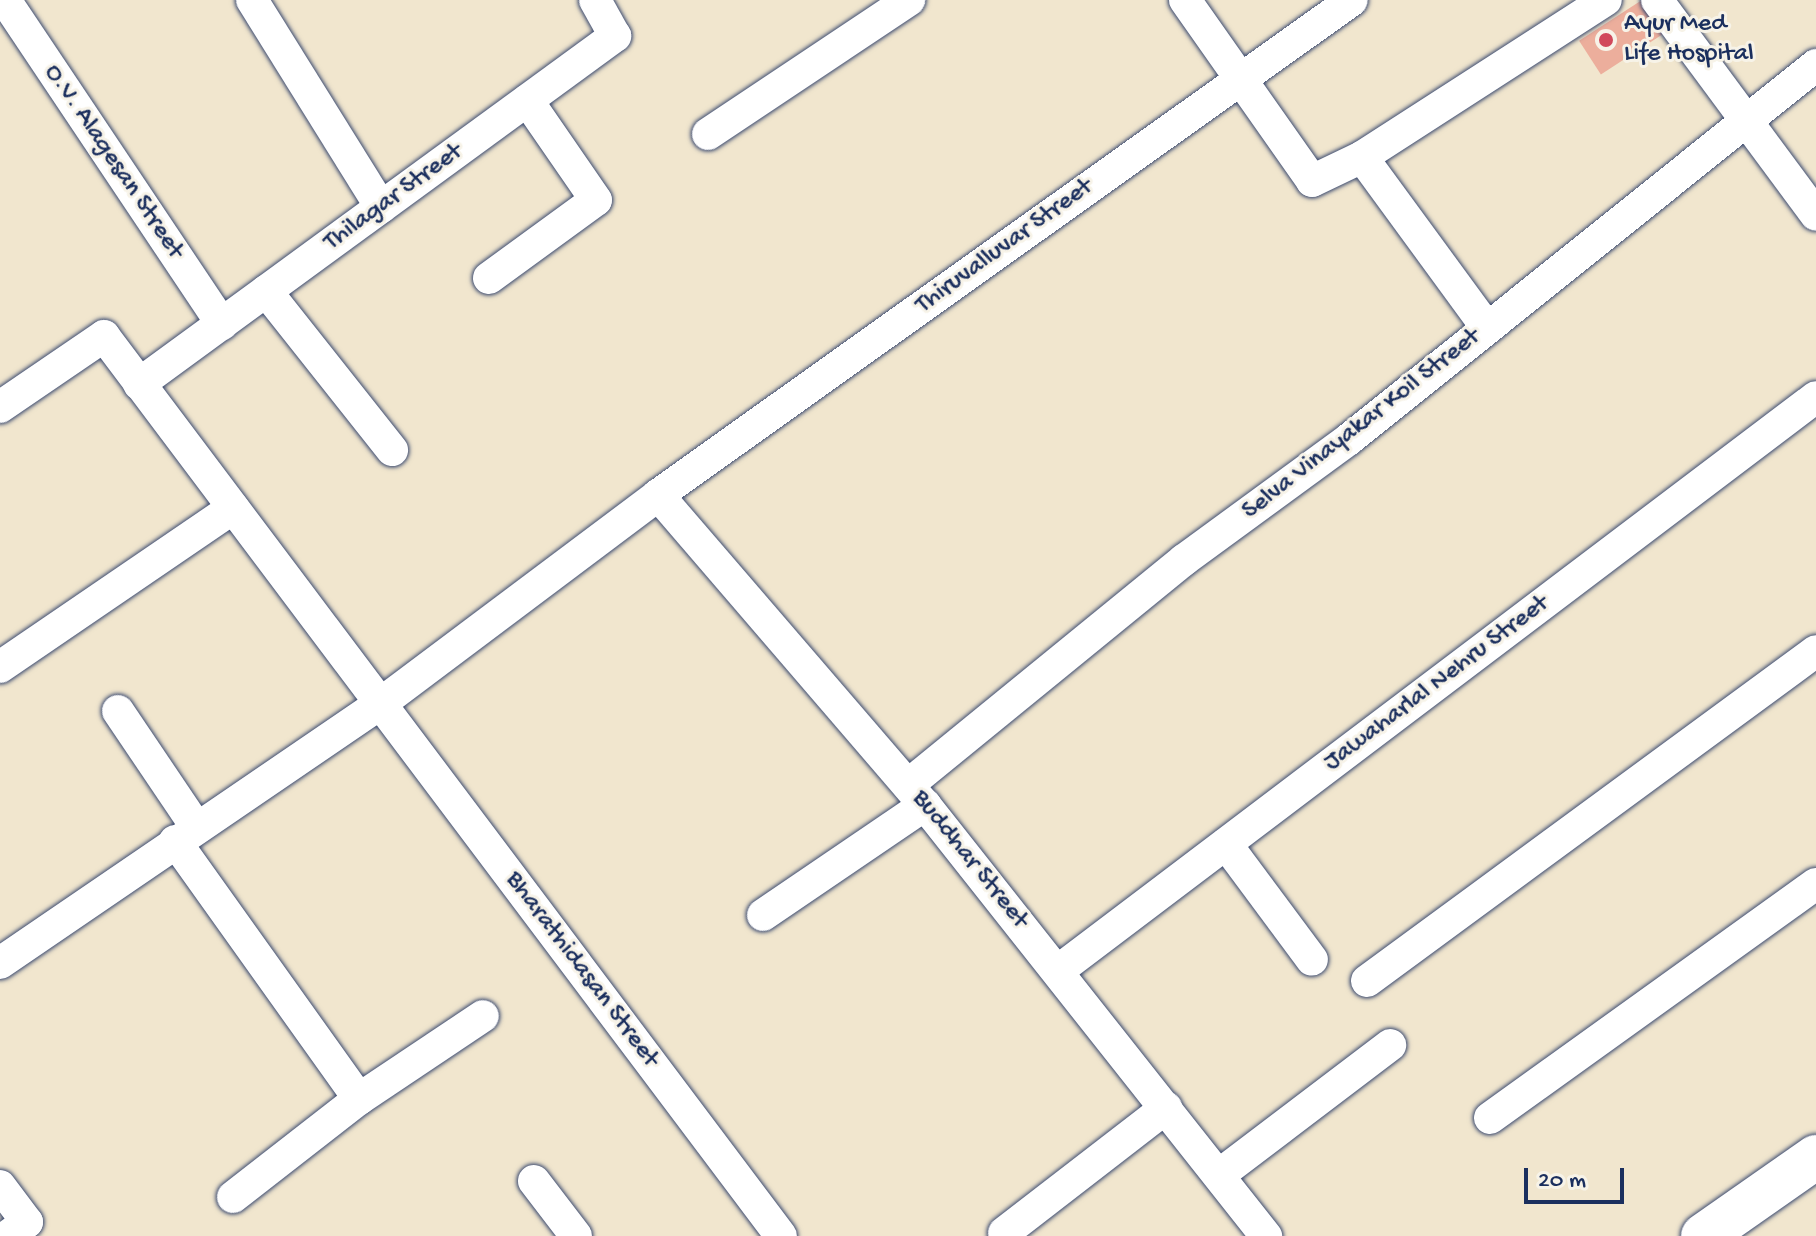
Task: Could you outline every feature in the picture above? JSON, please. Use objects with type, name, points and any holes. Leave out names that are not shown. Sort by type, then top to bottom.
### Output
[{"type":"street","name":"O.V. Alagesan Street","points":[[5,0],[222,324]]},
{"type":"street","points":[[252,0],[381,207]]},
{"type":"street","name":"Thilagar Street","points":[[139,384],[615,36],[595,0]]},
{"type":"street","points":[[708,134],[909,0]]},
{"type":"street","points":[[1185,0],[1312,181],[1362,157],[1606,0]]},
{"type":"street","name":"Thiruvalluvar Street","points":[[0,963],[380,704],[658,495],[1352,0]]},
{"type":"street","points":[[1657,0],[1816,215]]},
{"type":"street","name":"Selva Vinayakar Koil Street","points":[[763,915],[916,795],[1184,560],[1337,448],[1816,65]]},
{"type":"street","points":[[489,278],[596,200],[527,100]]},
{"type":"street","points":[[1362,157],[1487,328]]},
{"type":"street","points":[[266,291],[392,450]]},
{"type":"street","name":"Bharathidasan Street","points":[[0,407],[104,336],[781,1236]]},
{"type":"street","name":"Jawaharlal Nehru Street","points":[[1059,970],[1816,397]]},
{"type":"street","name":"Buddhar Street","points":[[658,495],[916,795],[1059,970],[1266,1236]]},
{"type":"street","points":[[0,667],[233,508]]},
{"type":"street","points":[[1367,981],[1816,651]]},
{"type":"street","points":[[118,711],[186,834],[359,1099]]},
{"type":"street","points":[[1226,844],[1312,960]]},
{"type":"street","points":[[1490,1118],[1816,884]]},
{"type":"street","points":[[233,1197],[359,1099],[483,1016]]},
{"type":"street","points":[[1219,1175],[1390,1045]]},
{"type":"street","points":[[1004,1233],[1166,1108]]},
{"type":"street","points":[[1703,1236],[1816,1157]]},
{"type":"street","points":[[534,1181],[576,1236]]},
{"type":"street","points":[[0,1186],[27,1222],[8,1236]]},
{"type":"building","points":[[1642,0],[1664,34],[1601,74],[1579,41]]},
{"type":"place","name":"Ayur Med Life Hospital","points":[[1606,40]]}]
